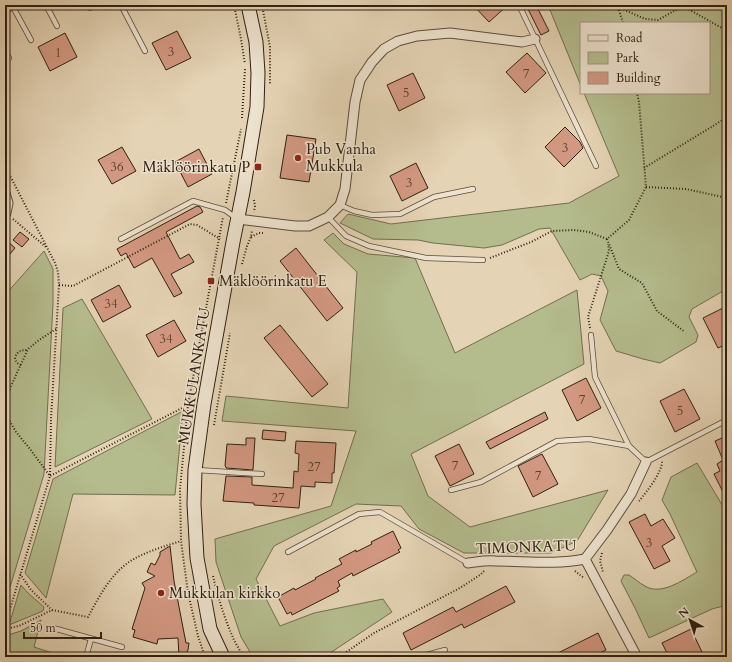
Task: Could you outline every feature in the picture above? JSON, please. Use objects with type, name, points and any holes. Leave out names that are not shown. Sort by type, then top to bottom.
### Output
[{"type":"street","name":"MUKKULANKATU","points":[[223,657],[210,629],[197,558],[194,504],[195,470],[204,404],[257,107],[258,73],[256,42],[248,5]]},
{"type":"street","points":[[238,219],[295,226],[309,226],[328,217],[340,205],[345,189],[354,102],[360,80],[372,62],[384,49],[398,41],[417,36],[450,33],[522,42],[534,39]]},
{"type":"street","points":[[5,193],[8,203],[5,214]]},
{"type":"street","name":"TIMONKATU","points":[[468,563],[494,560],[531,563],[561,563],[585,559],[607,530],[631,494],[646,462]]},
{"type":"street","name":"TIMONKATU","points":[[585,559],[637,657]]},
{"type":"lane","points":[[46,5],[57,26]]},
{"type":"lane","points":[[121,5],[145,52]]},
{"type":"lane","points":[[519,5],[596,166]]},
{"type":"lane","points":[[5,11],[15,6],[31,40]]},
{"type":"lane","points":[[5,51],[9,58]]},
{"type":"lane","points":[[340,205],[354,211],[372,215],[400,214],[434,197],[473,189]]},
{"type":"lane","points":[[121,239],[194,201],[225,210],[238,219]]},
{"type":"lane","points":[[328,217],[346,236],[369,246],[426,258],[483,260]]},
{"type":"lane","points":[[591,335],[595,377],[629,446],[646,462],[727,420]]},
{"type":"lane","points":[[452,490],[481,482],[557,441],[589,439],[629,446]]},
{"type":"lane","points":[[195,470],[262,474]]},
{"type":"lane","points":[[288,552],[358,514],[380,512],[468,563]]},
{"type":"lane","points":[[53,628],[122,647]]},
{"type":"lane","points":[[86,657],[91,639]]},
{"type":"lane","points":[[419,657],[445,650]]},
{"type":"path","points":[[234,5],[245,67],[242,121]]},
{"type":"path","points":[[262,5],[270,47],[270,87]]},
{"type":"path","points":[[263,10],[272,5]]},
{"type":"path","points":[[617,6],[623,22]]},
{"type":"path","points":[[617,6],[645,19],[658,20],[683,6],[727,31]]},
{"type":"path","points":[[607,239],[629,220],[646,187],[637,94]]},
{"type":"path","points":[[644,168],[714,126],[727,116]]},
{"type":"path","points":[[220,238],[241,129]]},
{"type":"path","points":[[5,166],[55,264],[58,272],[59,285],[51,419],[50,476],[5,628],[19,626],[52,610]]},
{"type":"path","points":[[646,187],[686,189],[727,198]]},
{"type":"path","points":[[240,270],[246,246],[251,236],[255,206],[253,197]]},
{"type":"path","points":[[5,214],[47,247]]},
{"type":"path","points":[[59,285],[72,286],[190,224],[197,225],[220,238],[233,242]]},
{"type":"path","points":[[483,260],[531,242],[552,231],[574,230],[590,232],[607,239],[619,269],[642,283],[657,310],[684,332]]},
{"type":"path","points":[[591,335],[588,317],[609,251],[607,239]]},
{"type":"path","points":[[50,476],[16,432],[8,418],[7,399],[11,386],[28,350],[56,328]]},
{"type":"path","points":[[214,424],[230,331]]},
{"type":"path","points":[[21,365],[16,362],[15,357],[18,352],[28,350]]},
{"type":"path","points":[[50,476],[188,405]]},
{"type":"path","points":[[637,503],[642,498],[659,471],[662,464],[661,454]]},
{"type":"path","points":[[20,574],[31,590],[52,610],[88,617],[103,590],[116,573],[129,561],[149,552],[181,541]]},
{"type":"path","points":[[603,549],[600,561],[604,575]]},
{"type":"path","points":[[339,657],[374,633],[460,588],[480,575],[486,568],[488,561]]},
{"type":"path","points":[[212,570],[227,622],[234,641],[244,657]]},
{"type":"green space","points":[[548,5],[727,5],[727,293],[723,291],[692,309],[689,317],[698,335],[696,342],[660,363],[616,351],[600,320],[608,291],[601,276],[592,274],[580,280],[550,228],[539,229],[502,245],[484,248],[418,240],[373,239],[340,223],[348,214],[391,224],[569,203],[619,176],[584,94],[710,94],[710,22],[580,22],[580,84]]},
{"type":"green space","points":[[333,233],[344,244],[368,254],[415,258],[455,353],[577,290],[584,364],[411,454],[428,496],[470,527],[608,490],[577,541],[551,553],[464,553],[419,529],[401,506],[356,504],[274,546],[256,579],[280,626],[314,613],[383,599],[392,612],[324,657],[253,657],[241,637],[216,562],[215,539],[331,506],[356,431],[222,421],[226,396],[348,408],[357,272],[324,240]]},
{"type":"green space","points":[[44,251],[53,269],[53,304],[44,474],[5,604],[5,295]]},
{"type":"green space","points":[[82,299],[152,419],[55,467],[63,308]]},
{"type":"green space","points":[[183,411],[175,495],[73,494],[46,598],[25,573],[53,479]]},
{"type":"green space","points":[[697,463],[727,513],[727,605],[712,609],[649,638],[621,581],[624,575],[629,575],[651,589],[658,589],[679,583],[697,572],[662,500],[671,477]]},
{"type":"green space","points":[[21,585],[44,607],[43,611],[9,625]]},
{"type":"green space","points":[[41,620],[34,647],[65,657],[13,657],[5,655],[8,635],[21,631]]},
{"type":"building","points":[[473,5],[508,5],[489,22]]},
{"type":"building","points":[[526,5],[536,5],[549,31],[541,35]]},
{"type":"building","points":[[177,31],[191,58],[166,70],[152,43]]},
{"type":"building","points":[[65,33],[77,57],[50,71],[38,47]]},
{"type":"building","points":[[527,53],[546,73],[525,93],[506,72]]},
{"type":"building","points":[[413,73],[425,98],[399,111],[387,85]]},
{"type":"building","points":[[565,127],[580,142],[583,148],[564,167],[545,147]]},
{"type":"building","name":"Pub Vanha Mukkula","points":[[287,135],[316,139],[309,182],[280,178]]},
{"type":"building","points":[[122,147],[136,171],[112,184],[98,160]]},
{"type":"building","points":[[199,149],[212,174],[188,187],[175,162]]},
{"type":"building","points":[[416,163],[428,188],[402,201],[390,176]]},
{"type":"building","points":[[197,206],[200,207],[203,212],[166,232],[180,259],[189,254],[194,262],[171,274],[182,293],[174,297],[152,258],[134,268],[126,253],[121,256],[117,249]]},
{"type":"building","points":[[20,232],[29,239],[22,247],[13,240]]},
{"type":"building","points":[[5,239],[15,248],[5,260]]},
{"type":"building","points":[[296,248],[343,308],[327,321],[280,261]]},
{"type":"building","points":[[119,285],[131,307],[103,322],[91,300]]},
{"type":"building","points":[[727,306],[727,344],[718,348],[703,318]]},
{"type":"building","points":[[174,320],[186,341],[158,357],[146,335]]},
{"type":"building","points":[[280,325],[328,384],[312,397],[264,338]]},
{"type":"building","points":[[586,378],[601,408],[577,421],[562,390]]},
{"type":"building","points":[[684,389],[700,419],[675,432],[660,401]]},
{"type":"building","points":[[545,412],[548,419],[490,449],[486,442]]},
{"type":"building","points":[[263,430],[286,432],[285,441],[262,439]]},
{"type":"building","points":[[727,436],[727,500],[714,474],[720,471],[717,464],[723,460],[715,441]]},
{"type":"building","points":[[246,438],[255,438],[253,470],[226,468],[227,444],[246,445]]},
{"type":"building","points":[[296,441],[336,443],[332,483],[315,482],[315,487],[301,486],[299,508],[223,501],[226,476],[252,477],[252,485],[293,488],[294,471],[298,472],[299,454],[295,453]]},
{"type":"building","points":[[459,444],[474,474],[450,486],[435,456]]},
{"type":"building","points":[[542,454],[558,484],[533,497],[518,466]]},
{"type":"building","points":[[645,514],[651,526],[663,519],[675,538],[662,546],[670,561],[654,569],[629,522]]},
{"type":"building","points":[[393,531],[401,548],[398,550],[400,552],[353,576],[352,573],[338,581],[340,586],[337,588],[339,591],[292,615],[291,612],[287,614],[278,597],[294,588],[295,590],[316,579],[315,578],[342,564],[339,559],[372,544],[371,542]]},
{"type":"building","name":"Mukkulan kirkko","points":[[170,546],[174,581],[186,643],[189,643],[188,650],[184,657],[179,657],[178,638],[158,639],[157,644],[133,637],[135,630],[132,629],[145,588],[142,583],[155,576],[147,572],[151,563],[155,565],[160,552]]},
{"type":"building","points":[[506,586],[515,602],[464,628],[462,624],[411,650],[403,633],[453,607],[456,612]]},
{"type":"building","points":[[691,629],[702,652],[691,657],[669,657],[662,643]]},
{"type":"building","points":[[598,633],[606,650],[591,657],[550,657]]},
{"type":"place","name":"Pub Vanha Mukkula","points":[[298,158]]},
{"type":"place","name":"Mäklöörinkatu P","points":[[258,167]]},
{"type":"place","name":"Mäklöörinkatu E","points":[[211,281]]},
{"type":"place","name":"Mukkulan kirkko","points":[[161,593]]}]
